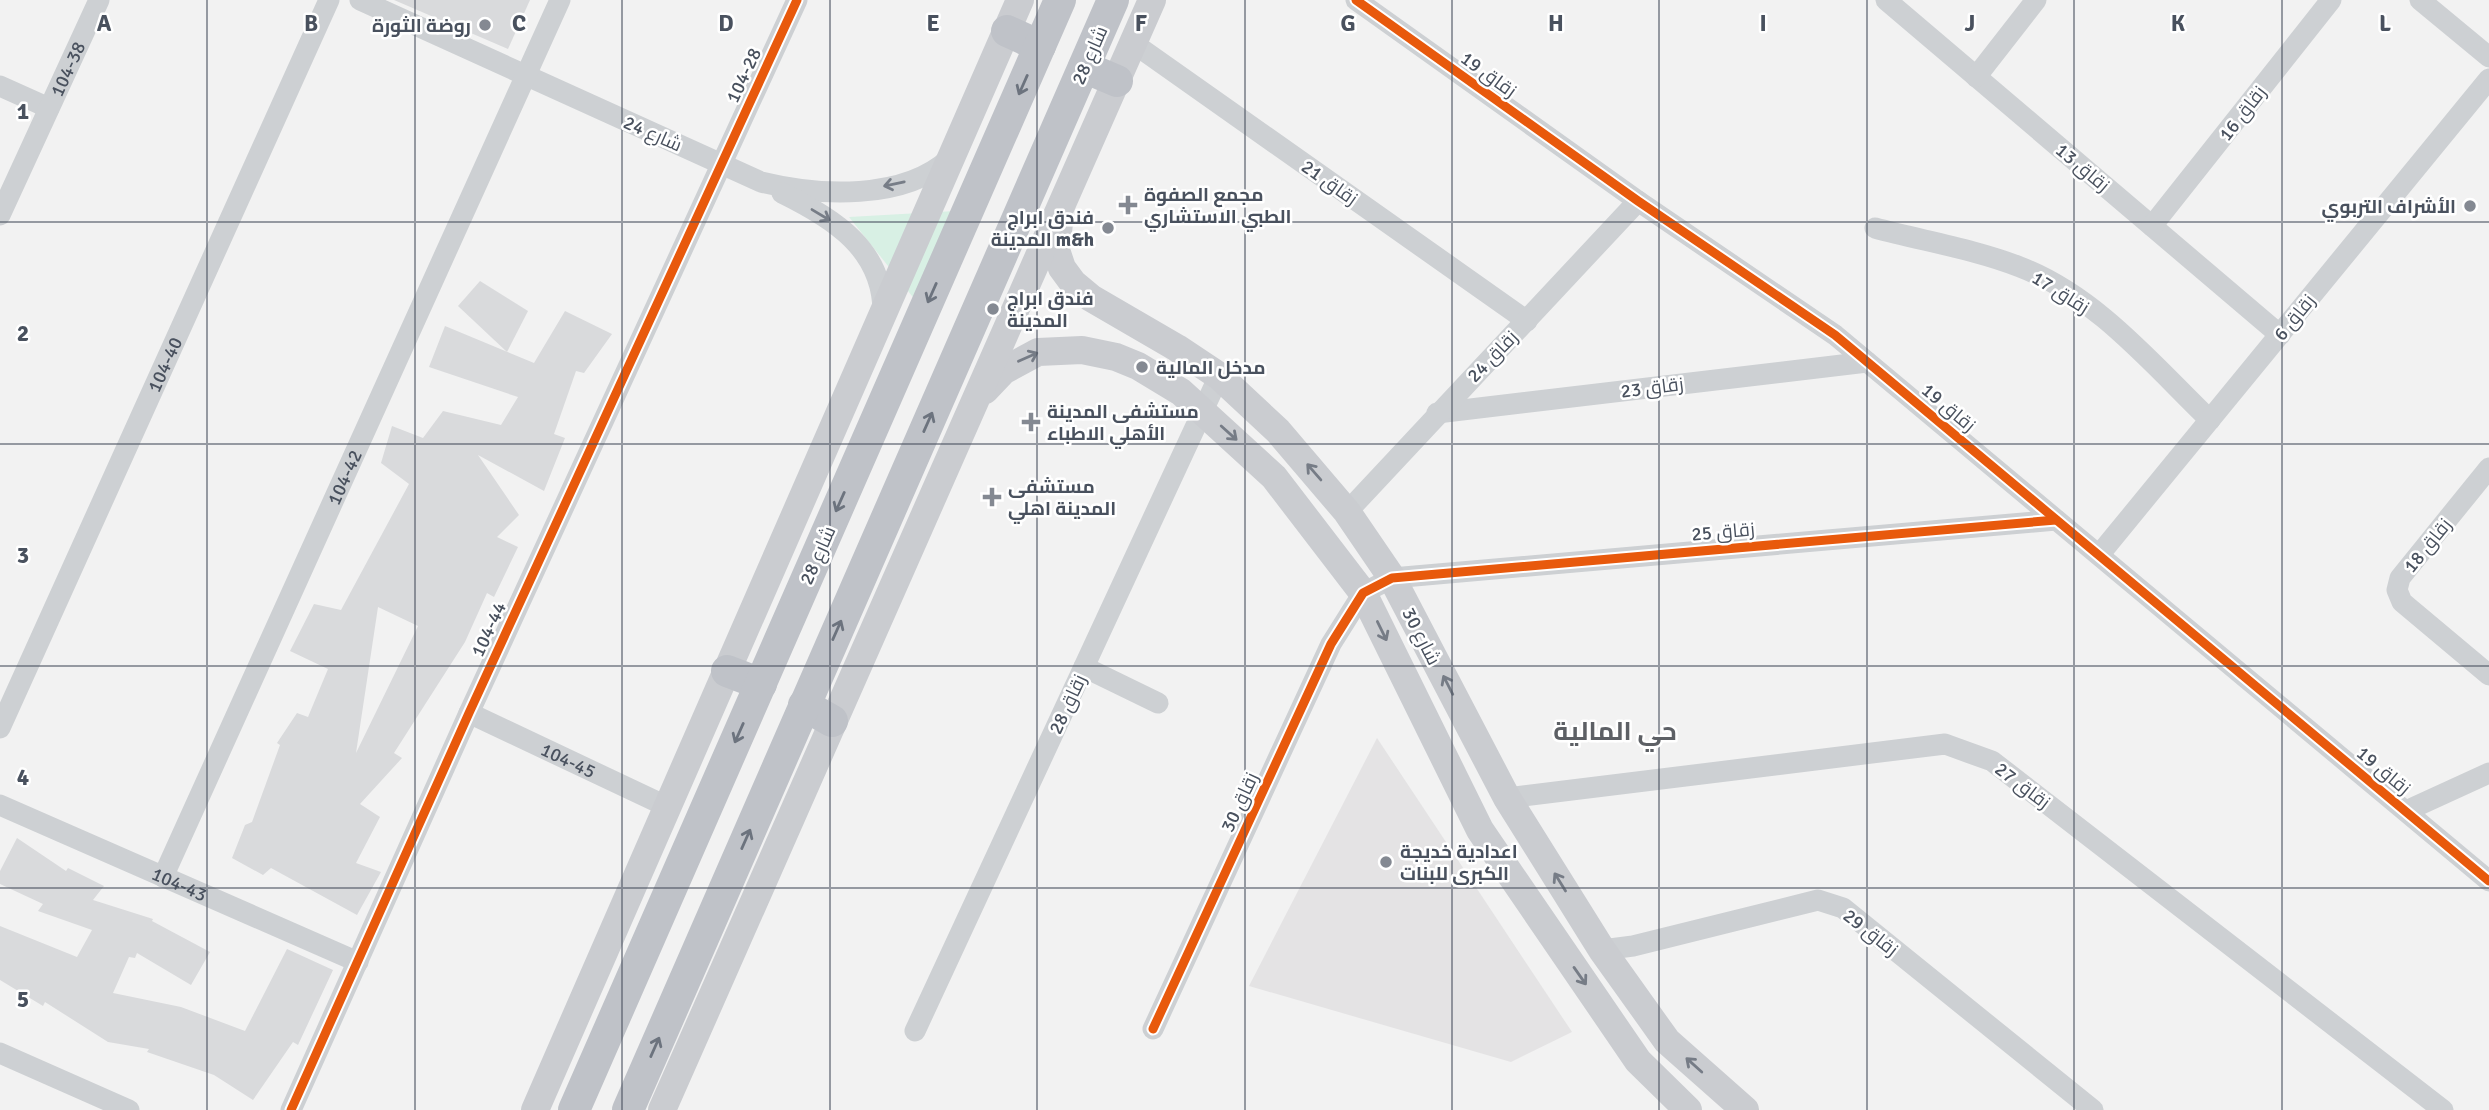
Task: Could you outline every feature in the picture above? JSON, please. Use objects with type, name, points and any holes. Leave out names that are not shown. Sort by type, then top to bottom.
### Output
[{"type":"highway","name":"شارع 28","points":[[574,1110],[1060,0]]},
{"type":"highway","name":"شارع 28","points":[[628,1110],[1113,0]]},
{"type":"highway","points":[[1007,31],[1040,46]]},
{"type":"highway","points":[[1084,67],[1117,81]]},
{"type":"highway","points":[[727,671],[761,684]]},
{"type":"highway","points":[[804,705],[832,721]]},
{"type":"main road","points":[[535,1110],[1020,0]]},
{"type":"main road","points":[[662,1110],[1152,0]]},
{"type":"main road","name":"شارع 30","points":[[1075,176],[1056,235],[1056,250],[1062,268],[1091,298],[1219,376],[1278,431],[1347,512],[1392,578],[1507,799],[1602,950],[1667,1041],[1745,1110]]},
{"type":"main road","name":"شارع 30","points":[[976,400],[1003,371],[1018,361],[1038,352],[1082,350],[1138,366],[1201,408],[1274,477],[1363,593],[1480,830],[1639,1061],[1688,1110]]},
{"type":"street","name":"104-38","points":[[0,215],[99,0]]},
{"type":"street","name":"104-40","points":[[0,727],[329,0]]},
{"type":"street","name":"شارع 24","points":[[360,0],[761,182],[797,191],[851,192],[930,174],[954,155]]},
{"type":"street","name":"104-42","points":[[163,877],[560,0]]},
{"type":"street","name":"104-28","points":[[722,164],[797,0]]},
{"type":"street","name":"زقاق 19","points":[[1356,0],[1638,201],[1835,335],[2489,881]]},
{"type":"street","name":"زقاق 13","points":[[1886,0],[2280,335]]},
{"type":"street","points":[[1976,77],[2036,0]]},
{"type":"street","name":"زقاق 16","points":[[2152,226],[2331,0]]},
{"type":"street","points":[[2420,0],[2489,57]]},
{"type":"street","name":"زقاق 21","points":[[1133,43],[1527,320]]},
{"type":"street","name":"زقاق 6","points":[[2099,555],[2489,79]]},
{"type":"street","points":[[0,86],[49,108]]},
{"type":"street","name":"104-44","points":[[291,1110],[469,713],[722,164]]},
{"type":"street","points":[[761,182],[832,221],[860,245],[876,269],[883,289],[883,313]]},
{"type":"street","name":"زقاق 24","points":[[1347,512],[1638,201]]},
{"type":"street","name":"زقاق 17","points":[[1875,228],[2019,267],[2062,288],[2109,323],[2210,420]]},
{"type":"street","name":"زقاق 23","points":[[1437,413],[1867,362]]},
{"type":"street","name":"زقاق 28","points":[[915,1031],[1201,408],[1219,376]]},
{"type":"street","name":"زقاق 18","points":[[2489,468],[2400,578],[2397,590],[2402,601],[2489,675]]},
{"type":"street","name":"زقاق 25","points":[[1392,578],[2056,520]]},
{"type":"street","points":[[1363,593],[1392,578]]},
{"type":"street","name":"زقاق 30","points":[[1153,1029],[1331,644],[1363,593]]},
{"type":"street","points":[[1084,667],[1158,703]]},
{"type":"street","name":"104-45","points":[[469,713],[668,807]]},
{"type":"street","name":"زقاق 27","points":[[1507,799],[1945,744],[1992,761],[2443,1110]]},
{"type":"street","points":[[2406,811],[2489,773]]},
{"type":"street","name":"104-43","points":[[0,805],[358,962]]},
{"type":"street","name":"زقاق 29","points":[[1602,950],[1633,946],[1818,900],[1843,908],[2093,1110]]},
{"type":"street","points":[[0,1053],[130,1110]]},
{"type":"shaded area","name":"اعدادية خديجة الكبرى للبنات","points":[[1377,738],[1572,1032],[1511,1062],[1249,986]]},
{"type":"green space","points":[[955,211],[916,301],[849,217]]},
{"type":"building","name":"روضة الثورة","points":[[394,0],[530,0],[508,49]]},
{"type":"building","points":[[480,281],[528,311],[507,352],[458,306]]},
{"type":"building","points":[[565,311],[612,334],[584,373],[576,371],[554,434],[565,438],[544,491],[478,455],[519,515],[497,537],[518,547],[494,597],[487,593],[465,642],[394,753],[402,758],[360,804],[380,817],[356,863],[381,872],[357,915],[271,868],[263,875],[232,858],[245,825],[252,822],[280,745],[277,743],[297,713],[308,717],[328,669],[290,651],[314,604],[341,610],[409,484],[381,463],[392,426],[423,438],[443,411],[501,425],[518,397],[429,367],[445,326],[534,363]],"holes":[[[378,607],[418,626],[356,753]]]},
{"type":"building","points":[[17,838],[66,871],[68,868],[104,886],[93,900],[153,919],[152,921],[210,952],[191,985],[137,953],[135,958],[129,957],[113,993],[181,1007],[245,1031],[287,949],[333,970],[298,1045],[293,1042],[253,1100],[214,1075],[147,1052],[149,1049],[108,1042],[45,1002],[43,1006],[0,980],[0,926],[77,957],[92,930],[38,911],[43,904],[0,884],[0,871]]},
{"type":"cycle path","points":[[291,1110],[469,713],[797,0]]},
{"type":"cycle path","points":[[1356,0],[1638,201],[1835,335],[2489,881]]},
{"type":"cycle path","points":[[1153,1029],[1331,644],[1363,593],[1392,578],[2056,520]]},
{"type":"place","name":"روضة الثورة","points":[[485,25]]},
{"type":"place","name":"مجمع الصفوة الطبي الاستشاري","points":[[1128,205]]},
{"type":"place","name":"الأشراف التربوي","points":[[2470,206]]},
{"type":"place","name":"فندق ابراج المدينة m&h","points":[[1108,228]]},
{"type":"place","name":"فندق ابراج المدينة","points":[[993,309]]},
{"type":"place","name":"مدخل المالية","points":[[1142,367]]},
{"type":"place","name":"مستشفى المدينة الأهلي الاطباء","points":[[1031,422]]},
{"type":"place","name":"مستشفى المدينة اهلي","points":[[992,497]]},
{"type":"place","name":"اعدادية خديجة الكبرى للبنات","points":[[1386,862]]},
{"type":"district","name":"حي المالية","points":[[1615,731]]}]
